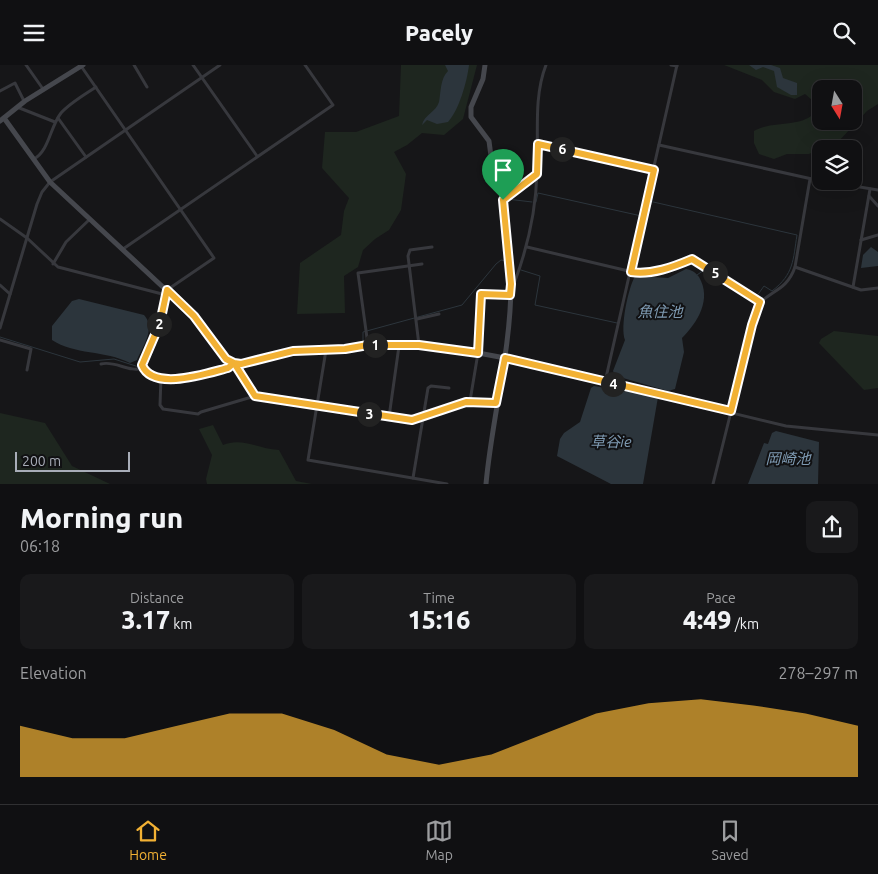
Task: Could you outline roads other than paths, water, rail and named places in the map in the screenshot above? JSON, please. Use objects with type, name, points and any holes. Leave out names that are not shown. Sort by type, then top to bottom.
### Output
[{"type":"street","points":[[26,65],[43,89]]},
{"type":"street","points":[[2,119],[25,101],[82,65],[214,258],[167,292],[160,323],[142,365],[143,368],[146,372],[179,380],[228,368],[234,363]]},
{"type":"street","points":[[134,65],[147,87]]},
{"type":"street","points":[[193,65],[257,156]]},
{"type":"street","points":[[0,328],[42,193],[50,182],[220,65]]},
{"type":"street","points":[[123,249],[333,105],[305,65]]},
{"type":"street","points":[[485,65],[483,79],[471,107],[471,117],[490,141],[494,179],[502,192],[511,284],[505,358],[496,403],[486,484]]},
{"type":"street","points":[[511,284],[514,281],[527,247],[537,174],[539,92],[546,65]]},
{"type":"street","points":[[605,382],[677,66],[671,65]]},
{"type":"street","points":[[0,91],[14,83],[25,101]]},
{"type":"street","points":[[34,159],[41,156],[58,118],[76,101],[96,87]]},
{"type":"street","points":[[17,107],[55,122]]},
{"type":"street","points":[[0,112],[2,119],[50,182],[194,316],[226,359],[234,363],[241,364],[293,351],[326,350],[368,345],[419,345],[505,358],[731,411],[786,426],[878,435]]},
{"type":"street","points":[[58,118],[86,157]]},
{"type":"street","points":[[538,144],[654,170]]},
{"type":"street","points":[[659,145],[810,179],[795,267],[792,275],[781,289],[760,302],[752,325],[713,484]]},
{"type":"street","points":[[503,200],[537,174]]},
{"type":"street","points":[[862,188],[878,190]]},
{"type":"street","points":[[853,287],[870,189]]},
{"type":"street","points":[[869,196],[878,206]]},
{"type":"street","points":[[0,219],[27,238],[58,267],[167,292]]},
{"type":"street","points":[[53,264],[66,242],[90,219]]},
{"type":"street","points":[[861,241],[878,235]]},
{"type":"street","points":[[419,345],[418,319],[408,256],[410,250],[432,247]]},
{"type":"street","points":[[527,247],[631,272],[650,272],[669,268],[692,259],[760,302]]},
{"type":"street","points":[[368,345],[358,273],[422,264]]},
{"type":"street","points":[[795,267],[861,290],[878,288]]},
{"type":"street","points":[[0,285],[10,294]]},
{"type":"street","points":[[470,401],[478,353],[481,294],[510,295]]},
{"type":"street","points":[[418,319],[439,314]]},
{"type":"street","points":[[0,340],[31,349],[27,370]]},
{"type":"street","points":[[389,417],[400,345]]},
{"type":"street","points":[[326,350],[308,460],[447,484]]},
{"type":"street","points":[[101,364],[107,362],[136,370],[143,368]]},
{"type":"street","points":[[234,363],[255,396]]},
{"type":"street","points":[[161,377],[160,405],[162,409],[198,415],[255,396],[412,420],[470,401],[496,403]]},
{"type":"street","points":[[413,478],[428,388],[431,386],[449,389]]},
{"type":"water","points":[[445,65],[469,65],[459,103],[448,122],[437,124],[427,120],[422,125],[439,102],[442,82],[448,71]]},
{"type":"water","points":[[749,65],[771,65],[780,68],[783,78],[797,83],[797,95],[791,95],[777,87],[774,71],[763,67],[756,70]]},
{"type":"water","points":[[871,247],[878,252],[878,266],[861,268],[863,255]]},
{"type":"water","name":"魚住池","points":[[686,269],[693,271],[699,277],[703,285],[704,302],[698,317],[682,338],[684,352],[675,389],[668,391],[616,376],[613,371],[625,340],[623,326],[630,290],[635,276],[668,278]]},
{"type":"water","points":[[79,299],[144,315],[149,331],[137,360],[130,363],[110,356],[70,348],[52,340],[52,326],[72,301]]},
{"type":"water","name":"草谷ie","points":[[594,386],[658,397],[643,484],[611,484],[557,456],[560,439],[564,433],[580,422],[591,388]]},
{"type":"water","name":"岡崎池","points":[[776,431],[819,442],[818,484],[748,484],[764,443],[768,444],[772,433]]},
{"type":"waterway","points":[[536,202],[538,193],[646,217],[649,201],[797,235],[791,266],[785,279],[772,291],[764,286],[754,300],[708,276],[704,270],[697,275]]},
{"type":"waterway","points":[[507,199],[532,202]]},
{"type":"waterway","points":[[349,345],[363,343],[363,332],[462,305],[496,264],[501,260],[507,261]]},
{"type":"waterway","points":[[521,270],[540,276],[535,305],[617,323]]},
{"type":"waterway","points":[[0,337],[80,362],[114,359],[139,367]]},
{"type":"waterway","points":[[309,347],[318,347]]},
{"type":"waterway","points":[[239,368],[291,355]]},
{"type":"waterway","points":[[142,370],[149,376],[174,384],[235,369]]}]
